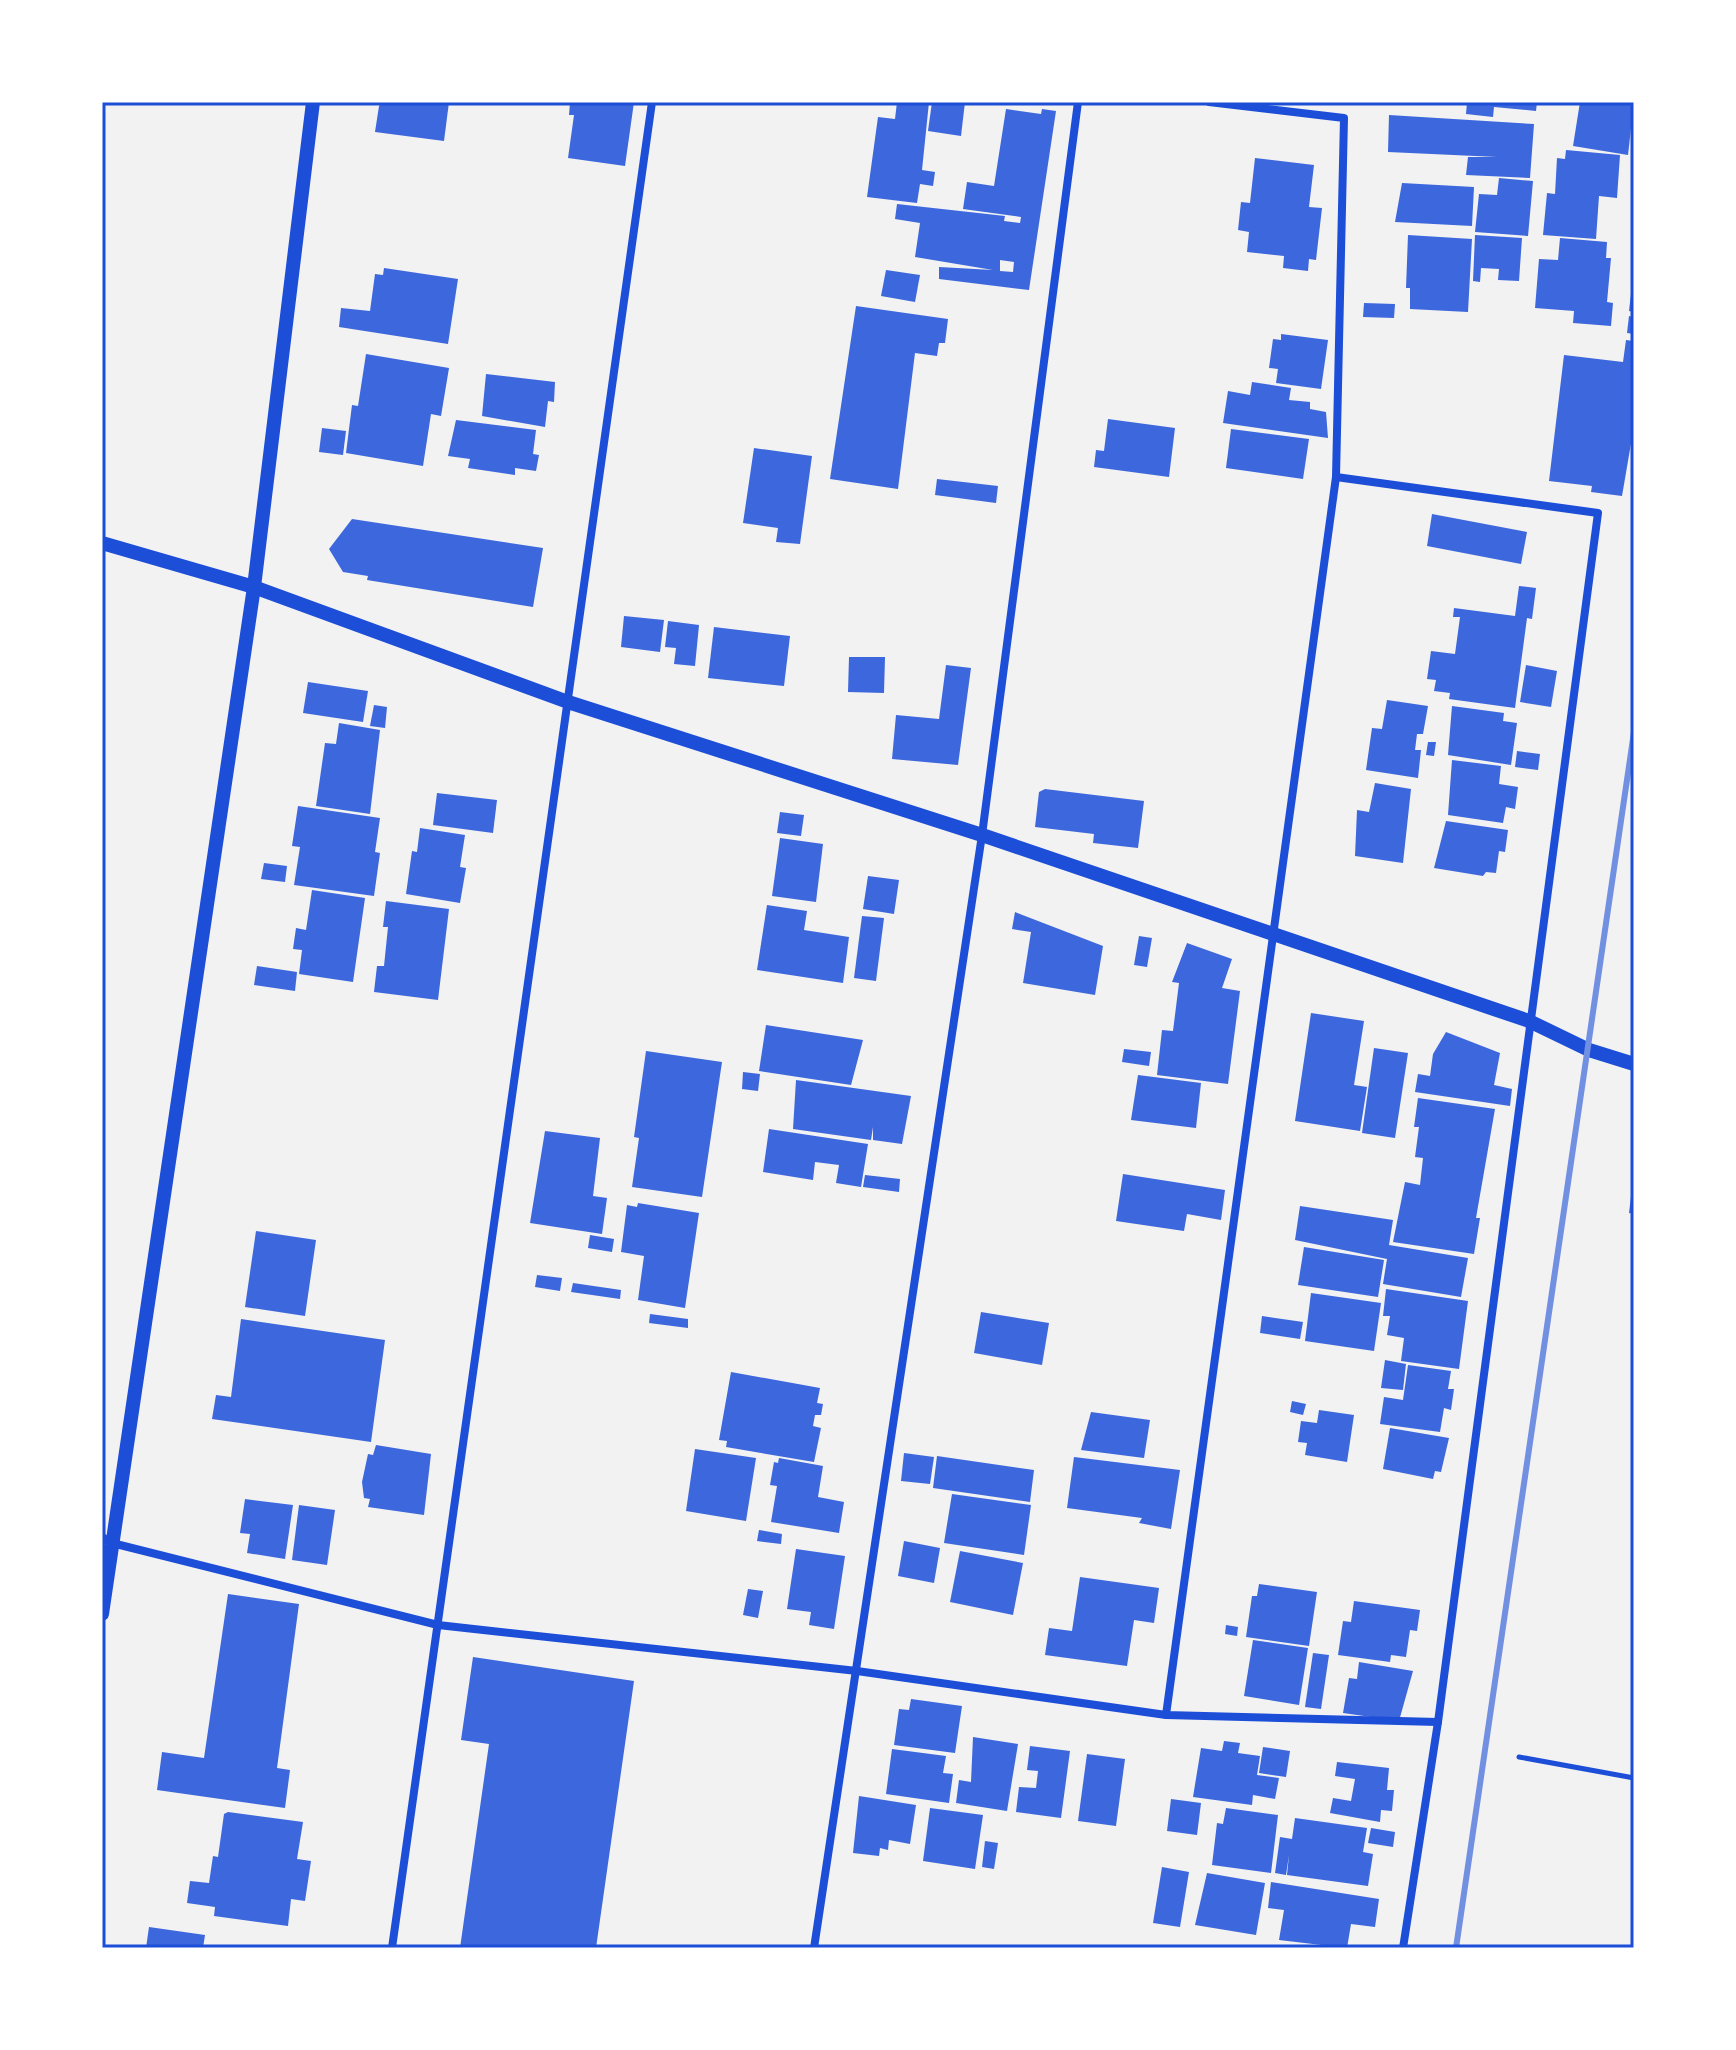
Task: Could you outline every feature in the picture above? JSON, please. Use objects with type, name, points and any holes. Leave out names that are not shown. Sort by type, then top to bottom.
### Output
[{"type":"street","points":[[102,1614],[107,1540],[254,587],[313,102]]},
{"type":"street","points":[[392,1948],[652,102]]},
{"type":"street","points":[[814,1948],[982,835],[1078,102]]},
{"type":"street","points":[[1166,1715],[1336,477],[1344,118],[1209,102]]},
{"type":"street","points":[[1336,477],[1598,513],[1438,1722],[1403,1948]]},
{"type":"street","points":[[102,543],[254,587],[568,702],[982,835],[1529,1021],[1589,1050],[1634,1064]]},
{"type":"street","points":[[107,1540],[438,1625],[857,1671],[1166,1715],[1438,1722]]},
{"type":"path","points":[[1519,1757],[1634,1778]]},
{"type":"building","points":[[383,102],[449,102],[444,141],[375,132],[379,106]]},
{"type":"building","points":[[570,102],[634,102],[625,166],[568,158],[574,115],[569,115]]},
{"type":"building","points":[[897,102],[929,102],[922,170],[935,172],[933,186],[920,184],[917,203],[867,197],[878,117],[895,119]]},
{"type":"building","points":[[932,102],[965,102],[961,136],[928,131]]},
{"type":"building","points":[[1467,102],[1537,102],[1536,111],[1494,107],[1493,117],[1466,114]]},
{"type":"building","points":[[1580,102],[1634,102],[1628,155],[1573,146]]},
{"type":"building","points":[[1006,109],[1041,114],[1042,109],[1056,111],[1029,290],[939,279],[939,267],[993,270],[915,257],[920,223],[895,219],[897,204],[1005,216],[1004,221],[1020,223],[1021,217],[963,209],[967,182],[994,186]],"holes":[[[1000,260],[1014,262],[1013,272],[1000,271]]]},
{"type":"building","points":[[1389,115],[1534,124],[1530,178],[1466,175],[1468,157],[1497,157],[1388,152]]},
{"type":"building","points":[[1566,150],[1620,155],[1617,198],[1599,196],[1596,239],[1543,235],[1547,193],[1555,194],[1557,158],[1565,159]]},
{"type":"building","points":[[1255,158],[1314,165],[1309,207],[1322,208],[1316,260],[1309,259],[1308,271],[1283,268],[1284,256],[1247,252],[1249,232],[1238,230],[1241,202],[1250,203]]},
{"type":"building","points":[[1499,178],[1533,181],[1528,236],[1475,232],[1479,194],[1497,195]]},
{"type":"building","points":[[1402,183],[1474,187],[1472,226],[1395,222]]},
{"type":"building","points":[[1408,235],[1472,239],[1468,312],[1410,309],[1410,288],[1406,288]]},
{"type":"building","points":[[1475,235],[1522,238],[1519,281],[1498,280],[1499,269],[1481,268],[1480,282],[1473,281]]},
{"type":"building","points":[[1560,238],[1607,242],[1606,258],[1611,258],[1607,302],[1613,303],[1611,326],[1573,323],[1574,311],[1535,308],[1539,259],[1558,260]]},
{"type":"building","points":[[384,268],[458,279],[448,344],[339,327],[341,308],[370,311],[375,274],[383,275]]},
{"type":"building","points":[[886,270],[920,275],[915,302],[881,296]]},
{"type":"building","points":[[1634,285],[1634,312],[1629,311]]},
{"type":"building","points":[[1364,303],[1395,304],[1394,318],[1363,317]]},
{"type":"building","points":[[856,306],[948,319],[945,343],[939,343],[937,356],[915,353],[898,489],[830,479]]},
{"type":"building","points":[[1629,316],[1634,317],[1634,334],[1627,333]]},
{"type":"building","points":[[1281,334],[1328,340],[1321,389],[1276,383],[1278,369],[1269,368],[1273,339],[1281,340]]},
{"type":"building","points":[[1626,340],[1634,341],[1634,426],[1622,496],[1591,492],[1592,486],[1549,481],[1564,355],[1623,362]]},
{"type":"building","points":[[366,354],[449,368],[441,416],[431,414],[423,466],[346,453],[352,405],[358,406]]},
{"type":"building","points":[[486,374],[555,382],[554,402],[548,401],[545,427],[482,416]]},
{"type":"building","points":[[1252,382],[1291,388],[1289,400],[1310,402],[1310,409],[1326,412],[1328,438],[1223,423],[1228,391],[1250,395]]},
{"type":"building","points":[[1108,419],[1175,428],[1169,477],[1094,467],[1096,450],[1104,451]]},
{"type":"building","points":[[456,420],[536,430],[533,454],[539,455],[536,471],[515,468],[515,475],[468,468],[470,459],[448,456]]},
{"type":"building","points":[[322,428],[346,431],[343,455],[319,452]]},
{"type":"building","points":[[1231,429],[1309,439],[1303,479],[1226,468]]},
{"type":"building","points":[[754,448],[812,456],[800,544],[776,542],[778,528],[743,523]]},
{"type":"building","points":[[937,479],[998,486],[996,503],[935,495]]},
{"type":"building","points":[[1432,514],[1527,532],[1521,564],[1427,546]]},
{"type":"building","points":[[352,519],[543,548],[533,607],[367,580],[368,576],[343,572],[329,549]]},
{"type":"building","points":[[1519,586],[1536,588],[1532,619],[1527,618],[1515,708],[1449,699],[1450,693],[1434,691],[1436,680],[1427,679],[1431,651],[1455,654],[1460,617],[1453,617],[1454,608],[1515,616]]},
{"type":"building","points":[[624,616],[664,620],[660,652],[621,647]]},
{"type":"building","points":[[668,621],[699,625],[695,666],[674,664],[676,648],[665,647]]},
{"type":"building","points":[[714,627],[790,636],[784,686],[708,678]]},
{"type":"building","points":[[849,657],[885,657],[884,693],[848,692]]},
{"type":"building","points":[[946,665],[971,668],[958,765],[892,759],[896,715],[939,719]]},
{"type":"building","points":[[1526,665],[1557,671],[1551,707],[1520,702]]},
{"type":"building","points":[[308,682],[368,691],[363,722],[303,713]]},
{"type":"building","points":[[1387,700],[1428,706],[1423,734],[1417,734],[1415,750],[1421,750],[1418,778],[1366,770],[1372,728],[1382,729]]},
{"type":"building","points":[[374,705],[387,707],[385,728],[370,726]]},
{"type":"building","points":[[1452,706],[1504,713],[1503,721],[1517,723],[1511,765],[1448,755]]},
{"type":"building","points":[[339,723],[380,730],[370,814],[316,806],[325,743],[336,744]]},
{"type":"building","points":[[1428,742],[1436,742],[1434,756],[1426,755]]},
{"type":"building","points":[[1517,751],[1540,754],[1538,770],[1515,767]]},
{"type":"building","points":[[1452,760],[1501,766],[1499,784],[1518,787],[1515,809],[1506,807],[1503,823],[1448,815]]},
{"type":"building","points":[[1375,783],[1411,789],[1403,863],[1355,856],[1357,810],[1369,812]]},
{"type":"building","points":[[1045,789],[1144,801],[1138,848],[1093,843],[1094,834],[1035,827],[1039,792]]},
{"type":"building","points":[[437,793],[497,800],[493,833],[433,825]]},
{"type":"building","points":[[298,806],[380,818],[375,852],[380,853],[374,896],[294,885],[300,847],[292,846]]},
{"type":"building","points":[[780,812],[804,815],[801,836],[777,833]]},
{"type":"building","points":[[1446,821],[1508,830],[1505,852],[1499,851],[1496,873],[1486,872],[1483,876],[1434,868]]},
{"type":"building","points":[[420,828],[465,835],[460,867],[466,868],[460,903],[406,894],[412,851],[417,852]]},
{"type":"building","points":[[780,838],[823,844],[816,902],[772,896]]},
{"type":"building","points":[[264,863],[287,866],[285,882],[261,879]]},
{"type":"building","points":[[868,876],[899,880],[894,914],[863,909]]},
{"type":"building","points":[[312,890],[365,898],[353,982],[299,974],[302,950],[293,949],[296,928],[306,930]]},
{"type":"building","points":[[386,901],[449,909],[438,1000],[374,992],[377,966],[384,966],[388,927],[383,927]]},
{"type":"building","points":[[767,905],[807,911],[804,930],[849,937],[843,983],[757,970]]},
{"type":"building","points":[[1015,912],[1103,946],[1095,995],[1023,983],[1031,932],[1012,929]]},
{"type":"building","points":[[862,916],[884,918],[876,981],[854,978]]},
{"type":"building","points":[[1139,936],[1152,938],[1147,967],[1134,965]]},
{"type":"building","points":[[1187,943],[1232,959],[1222,988],[1240,991],[1228,1084],[1157,1075],[1162,1030],[1173,1031],[1179,983],[1172,982]]},
{"type":"building","points":[[257,966],[297,972],[295,991],[254,985]]},
{"type":"building","points":[[1311,1013],[1364,1021],[1354,1085],[1367,1087],[1360,1131],[1295,1121]]},
{"type":"building","points":[[766,1025],[863,1040],[851,1085],[759,1071]]},
{"type":"building","points":[[1446,1032],[1500,1053],[1494,1085],[1512,1089],[1510,1106],[1415,1092],[1418,1074],[1430,1076],[1433,1054]]},
{"type":"building","points":[[1374,1048],[1408,1053],[1395,1138],[1362,1133]]},
{"type":"building","points":[[1124,1049],[1151,1052],[1149,1066],[1122,1062]]},
{"type":"building","points":[[646,1051],[722,1062],[702,1197],[632,1187],[639,1138],[634,1137]]},
{"type":"building","points":[[743,1072],[760,1074],[758,1091],[742,1089]]},
{"type":"building","points":[[1138,1075],[1201,1083],[1196,1128],[1131,1120]]},
{"type":"building","points":[[796,1080],[911,1096],[902,1144],[873,1140],[873,1127],[871,1140],[793,1129]]},
{"type":"building","points":[[1418,1098],[1495,1109],[1476,1218],[1480,1218],[1474,1254],[1393,1242],[1405,1182],[1420,1185],[1423,1158],[1415,1157],[1419,1127],[1414,1127]]},
{"type":"building","points":[[769,1129],[868,1144],[861,1187],[836,1183],[839,1165],[815,1162],[813,1180],[763,1172]]},
{"type":"building","points":[[545,1131],[600,1138],[593,1196],[607,1198],[602,1234],[530,1223]]},
{"type":"building","points":[[1123,1174],[1225,1190],[1221,1220],[1187,1214],[1184,1231],[1116,1221]]},
{"type":"building","points":[[865,1175],[900,1179],[899,1192],[863,1187]]},
{"type":"building","points":[[1634,1188],[1634,1214],[1629,1213]]},
{"type":"building","points":[[638,1203],[699,1213],[685,1308],[638,1300],[644,1256],[621,1252],[627,1205],[637,1207]]},
{"type":"building","points":[[1300,1206],[1393,1220],[1389,1245],[1468,1258],[1461,1297],[1383,1284],[1387,1259],[1295,1240]]},
{"type":"building","points":[[256,1231],[316,1240],[305,1316],[245,1307]]},
{"type":"building","points":[[590,1235],[614,1239],[612,1252],[588,1248]]},
{"type":"building","points":[[1304,1247],[1384,1260],[1378,1297],[1298,1285]]},
{"type":"building","points":[[537,1275],[562,1278],[560,1291],[535,1287]]},
{"type":"building","points":[[573,1283],[621,1290],[620,1299],[571,1292]]},
{"type":"building","points":[[1386,1289],[1468,1301],[1459,1369],[1401,1361],[1404,1338],[1387,1335],[1390,1316],[1383,1316]]},
{"type":"building","points":[[1311,1293],[1381,1303],[1374,1351],[1305,1341]]},
{"type":"building","points":[[981,1312],[1049,1323],[1042,1365],[974,1353]]},
{"type":"building","points":[[650,1314],[688,1319],[688,1328],[649,1323]]},
{"type":"building","points":[[1262,1316],[1303,1322],[1300,1339],[1260,1333]]},
{"type":"building","points":[[241,1319],[385,1340],[371,1442],[212,1419],[216,1395],[231,1397]]},
{"type":"building","points":[[1385,1360],[1406,1364],[1403,1390],[1381,1388]]},
{"type":"building","points":[[1408,1365],[1451,1371],[1448,1389],[1454,1389],[1451,1410],[1444,1408],[1440,1432],[1380,1424],[1384,1397],[1403,1400]]},
{"type":"building","points":[[731,1372],[820,1388],[817,1403],[823,1404],[821,1415],[815,1415],[813,1426],[821,1428],[814,1462],[726,1447],[727,1441],[719,1440]]},
{"type":"building","points":[[1292,1401],[1306,1404],[1303,1415],[1290,1412]]},
{"type":"building","points":[[1319,1410],[1354,1415],[1347,1462],[1305,1455],[1307,1443],[1298,1442],[1301,1421],[1317,1423]]},
{"type":"building","points":[[1091,1412],[1150,1420],[1144,1458],[1081,1450]]},
{"type":"building","points":[[1390,1428],[1449,1438],[1441,1472],[1435,1471],[1433,1479],[1383,1469]]},
{"type":"building","points":[[376,1445],[431,1454],[424,1515],[368,1507],[370,1499],[364,1498],[362,1482],[368,1454],[373,1455]]},
{"type":"building","points":[[695,1449],[756,1458],[746,1521],[686,1511]]},
{"type":"building","points":[[904,1453],[934,1457],[930,1484],[901,1481]]},
{"type":"building","points":[[937,1456],[1034,1470],[1030,1502],[933,1488]]},
{"type":"building","points":[[1074,1457],[1180,1470],[1171,1529],[1139,1523],[1142,1518],[1067,1508]]},
{"type":"building","points":[[779,1458],[823,1466],[818,1497],[844,1502],[839,1533],[771,1522],[777,1486],[770,1485],[774,1462],[778,1463]]},
{"type":"building","points":[[952,1494],[1031,1505],[1024,1555],[944,1543]]},
{"type":"building","points":[[245,1499],[293,1505],[285,1559],[247,1553],[250,1534],[240,1533]]},
{"type":"building","points":[[299,1505],[335,1510],[327,1565],[292,1560]]},
{"type":"building","points":[[759,1530],[782,1534],[781,1544],[757,1541]]},
{"type":"building","points":[[904,1541],[940,1548],[934,1583],[898,1576]]},
{"type":"building","points":[[796,1549],[845,1556],[834,1629],[809,1625],[811,1612],[787,1609]]},
{"type":"building","points":[[960,1551],[1023,1563],[1013,1615],[950,1602]]},
{"type":"building","points":[[1080,1577],[1159,1588],[1154,1623],[1134,1620],[1127,1666],[1045,1655],[1049,1628],[1072,1631]]},
{"type":"building","points":[[1259,1584],[1317,1592],[1309,1646],[1246,1637],[1252,1596],[1257,1596]]},
{"type":"building","points":[[748,1589],[763,1591],[758,1618],[743,1615]]},
{"type":"building","points":[[228,1594],[299,1604],[277,1768],[290,1770],[285,1808],[157,1790],[162,1752],[204,1758]]},
{"type":"building","points":[[1354,1601],[1420,1610],[1417,1631],[1410,1630],[1406,1657],[1391,1655],[1390,1662],[1338,1655],[1343,1621],[1351,1622]]},
{"type":"building","points":[[1226,1625],[1238,1627],[1237,1636],[1225,1634]]},
{"type":"building","points":[[1253,1640],[1308,1648],[1299,1705],[1244,1696]]},
{"type":"building","points":[[1313,1653],[1329,1655],[1321,1709],[1305,1707]]},
{"type":"building","points":[[473,1657],[634,1681],[596,1948],[460,1948],[489,1744],[461,1740]]},
{"type":"building","points":[[1359,1662],[1413,1671],[1399,1721],[1343,1713],[1349,1678],[1357,1679]]},
{"type":"building","points":[[911,1699],[962,1706],[955,1753],[894,1745],[899,1709],[909,1710]]},
{"type":"building","points":[[973,1737],[1018,1744],[1007,1811],[956,1803],[959,1780],[971,1782]]},
{"type":"building","points":[[1224,1741],[1240,1743],[1238,1753],[1260,1756],[1257,1775],[1279,1778],[1275,1799],[1253,1795],[1252,1805],[1193,1797],[1201,1748],[1222,1751]]},
{"type":"building","points":[[1030,1746],[1070,1751],[1061,1818],[1016,1812],[1019,1787],[1036,1788],[1038,1771],[1027,1770]]},
{"type":"building","points":[[1263,1747],[1290,1751],[1286,1777],[1259,1773]]},
{"type":"building","points":[[892,1749],[946,1756],[943,1773],[953,1774],[949,1803],[886,1794]]},
{"type":"building","points":[[1087,1754],[1125,1759],[1116,1826],[1078,1821]]},
{"type":"building","points":[[1337,1762],[1389,1768],[1387,1790],[1394,1790],[1392,1811],[1381,1810],[1380,1822],[1330,1813],[1333,1798],[1351,1801],[1355,1779],[1335,1776]]},
{"type":"building","points":[[859,1796],[916,1805],[910,1844],[889,1840],[888,1850],[880,1848],[879,1856],[853,1853]]},
{"type":"building","points":[[1171,1799],[1201,1803],[1197,1835],[1167,1831]]},
{"type":"building","points":[[930,1808],[983,1815],[975,1869],[923,1861]]},
{"type":"building","points":[[1226,1808],[1278,1815],[1271,1873],[1212,1865],[1217,1823],[1223,1824]]},
{"type":"building","points":[[224,1814],[303,1822],[297,1859],[311,1861],[305,1901],[291,1899],[288,1926],[214,1916],[215,1907],[187,1903],[190,1881],[209,1883],[213,1856],[218,1857]]},
{"type":"building","points":[[1295,1818],[1367,1828],[1363,1852],[1373,1854],[1368,1886],[1287,1875],[1289,1855],[1286,1875],[1275,1873],[1280,1837],[1292,1839]]},
{"type":"building","points":[[1371,1828],[1395,1832],[1393,1847],[1368,1843]]},
{"type":"building","points":[[985,1841],[998,1843],[994,1869],[982,1867]]},
{"type":"building","points":[[1162,1867],[1189,1872],[1180,1927],[1153,1923]]},
{"type":"building","points":[[1207,1873],[1265,1883],[1256,1935],[1195,1925]]},
{"type":"building","points":[[1271,1882],[1379,1899],[1375,1927],[1351,1924],[1347,1948],[1279,1940],[1284,1910],[1268,1908]]},
{"type":"building","points":[[149,1927],[205,1935],[203,1948],[146,1948]]},
{"type":"railway","points":[[1456,1948],[1634,732]]}]
